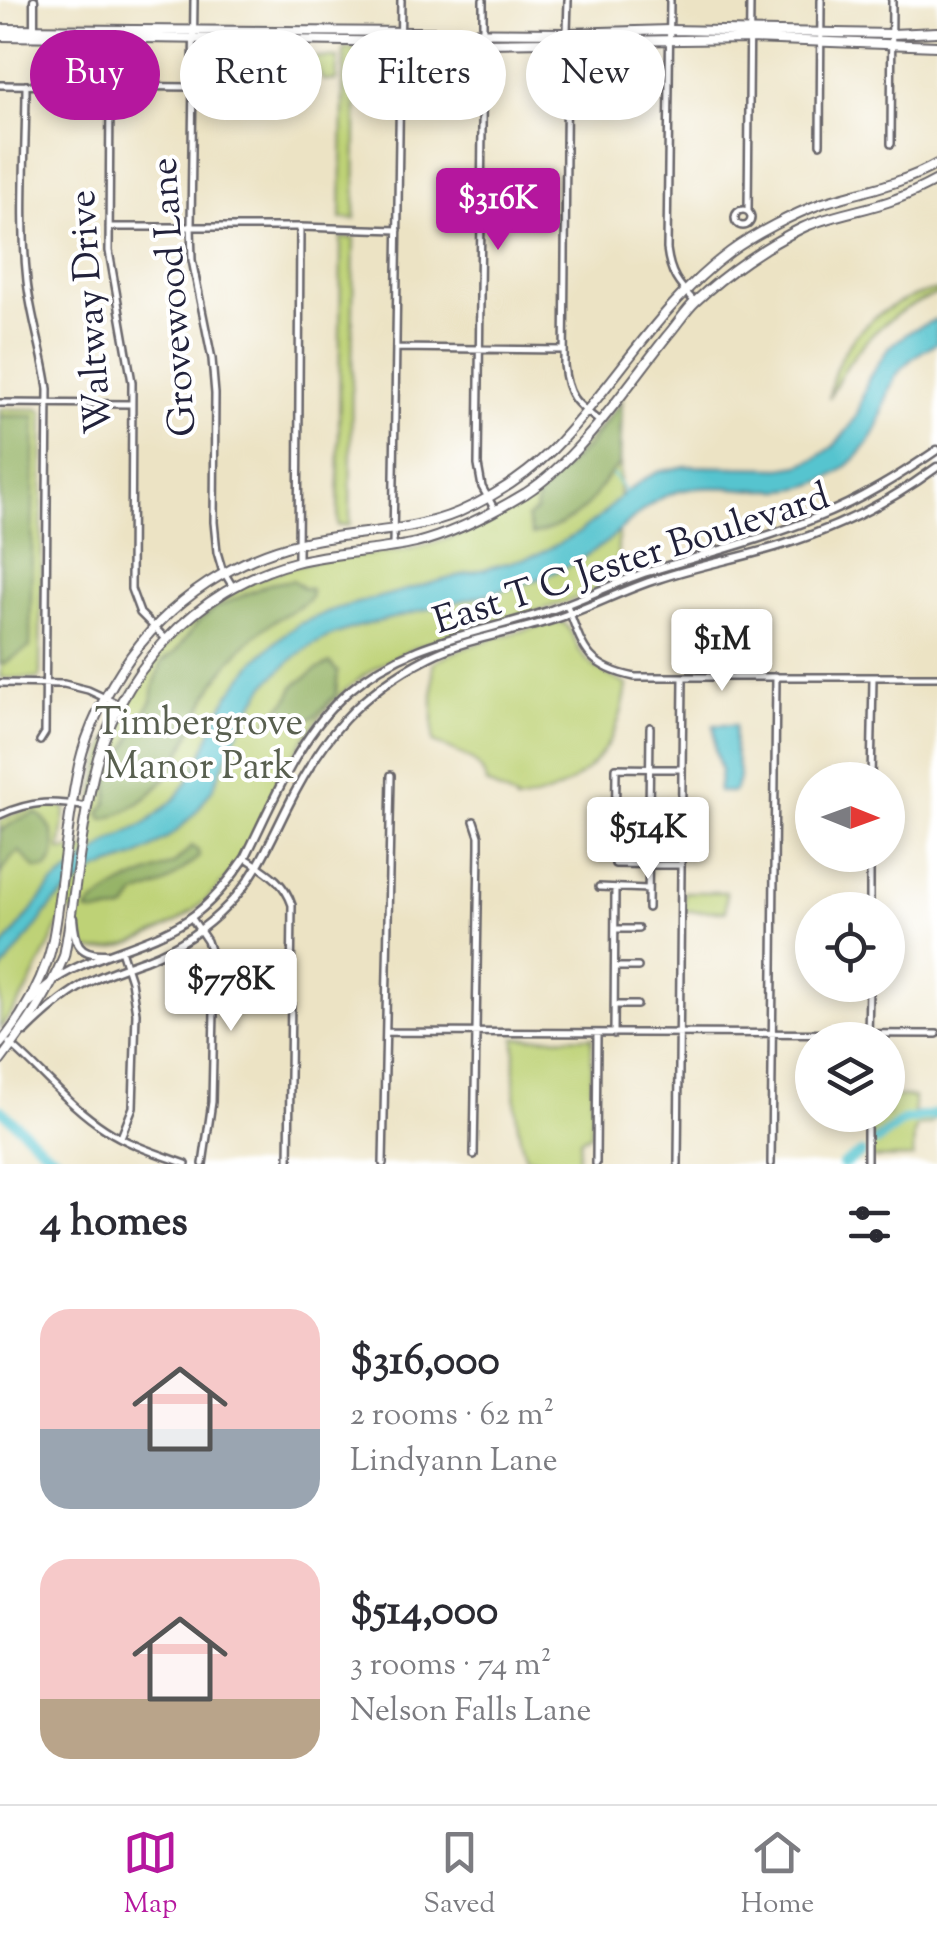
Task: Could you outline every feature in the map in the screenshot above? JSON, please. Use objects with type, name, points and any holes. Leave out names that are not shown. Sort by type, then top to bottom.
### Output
[{"type":"main road","points":[[0,28],[30,32]]},
{"type":"main road","points":[[0,36],[30,32]]},
{"type":"main road","points":[[892,39],[937,32]]},
{"type":"main road","points":[[665,34],[892,39],[937,46]]},
{"type":"main road","points":[[0,1061],[49,957],[84,747],[104,698],[154,629],[195,592],[249,560],[297,543],[438,520],[488,498],[539,462],[586,411],[660,318],[731,251],[817,205],[906,179],[937,164]]},
{"type":"main road","points":[[8,1042],[52,982],[64,956],[98,756],[136,677],[188,619],[233,587],[272,569],[298,561],[417,542],[471,524],[496,510],[547,477],[571,454],[695,302],[749,260],[804,227],[893,200],[937,180]]},
{"type":"main road","points":[[888,185],[893,200]]},
{"type":"main road","points":[[774,226],[780,240]]},
{"type":"street","points":[[34,0],[34,30]]},
{"type":"street","name":"Grovewood Lane","points":[[194,0],[194,30]]},
{"type":"street","points":[[400,0],[400,30]]},
{"type":"street","points":[[482,30],[483,0]]},
{"type":"street","points":[[567,30],[568,0]]},
{"type":"street","points":[[670,0],[667,249],[669,267],[680,287],[695,302]]},
{"type":"street","points":[[748,211],[750,0]]},
{"type":"street","points":[[820,144],[821,0]]},
{"type":"street","points":[[891,144],[892,0]]},
{"type":"street","points":[[0,85],[30,85]]},
{"type":"street","points":[[26,85],[27,283],[44,358],[48,404],[45,733],[40,741]]},
{"type":"street","name":"Waltway Drive","points":[[110,120],[109,251],[132,382],[131,590],[140,613],[166,640]]},
{"type":"street","name":"Grovewood Lane","points":[[192,120],[192,260],[212,358],[215,394],[214,522],[217,552],[233,587]]},
{"type":"street","points":[[393,546],[399,120]]},
{"type":"street","points":[[482,120],[478,464],[482,487],[496,510]]},
{"type":"street","points":[[566,120],[566,386],[598,421]]},
{"type":"street","points":[[108,226],[398,230]]},
{"type":"street","points":[[298,561],[300,227]]},
{"type":"street","points":[[396,348],[564,350]]},
{"type":"street","points":[[0,403],[132,404]]},
{"type":"street","name":"East T C Jester Boulevard","points":[[25,1010],[52,982],[162,934],[191,917],[220,891],[245,858],[303,744],[328,710],[381,666],[431,643],[567,605],[620,582],[821,516],[900,476],[937,450]]},
{"type":"street","name":"East T C Jester Boulevard","points":[[8,1042],[71,992],[171,948],[200,930],[232,902],[258,866],[310,764],[339,724],[390,680],[444,650],[570,614],[655,580],[782,546],[828,529],[870,510],[937,468]]},
{"type":"street","points":[[867,494],[870,510]]},
{"type":"street","points":[[777,532],[782,546]]},
{"type":"street","points":[[673,564],[676,574]]},
{"type":"street","points":[[567,605],[588,654],[602,667],[635,677],[937,676]]},
{"type":"street","points":[[771,1164],[776,676]]},
{"type":"street","points":[[871,762],[873,676]]},
{"type":"street","points":[[678,1164],[682,677]]},
{"type":"street","points":[[0,683],[78,687],[120,705]]},
{"type":"street","points":[[350,690],[360,704]]},
{"type":"street","points":[[648,908],[650,728]]},
{"type":"street","points":[[681,865],[615,864],[616,768],[682,769]]},
{"type":"street","points":[[384,1164],[391,775]]},
{"type":"street","points":[[0,815],[30,804],[54,802],[88,807]]},
{"type":"street","points":[[474,821],[479,836],[474,1156]]},
{"type":"street","points":[[245,858],[284,886],[292,905],[289,1164]]},
{"type":"street","points":[[599,887],[648,889]]},
{"type":"street","points":[[614,1034],[615,888]]},
{"type":"street","points":[[72,912],[74,934],[82,949],[102,955],[121,950],[135,997],[133,1107],[120,1138]]},
{"type":"street","points":[[191,917],[208,941],[215,965],[212,1102],[203,1164]]},
{"type":"street","points":[[614,929],[638,930]]},
{"type":"street","points":[[614,967],[638,968]]},
{"type":"street","points":[[614,1005],[637,1004]]},
{"type":"street","points":[[386,1032],[795,1035]]},
{"type":"street","points":[[596,1164],[597,1034]]},
{"type":"street","points":[[905,1035],[937,1034]]},
{"type":"street","points":[[8,1042],[77,1108],[106,1130],[186,1164]]},
{"type":"street","points":[[867,1132],[867,1164]]},
{"type":"green space","points":[[322,58],[338,58],[336,81],[323,80]]},
{"type":"green space","points":[[343,120],[356,120],[355,219],[341,219]]},
{"type":"green space","points":[[341,238],[354,238],[350,525],[338,526]]},
{"type":"green space","points":[[937,290],[937,294],[901,311],[872,335],[848,364],[829,399],[841,358],[864,326],[897,304]]},
{"type":"green space","name":"Timbergrove Manor Park","points":[[622,400],[617,580],[562,604],[440,638],[363,676],[339,696],[307,734],[250,843],[215,891],[161,931],[107,950],[82,945],[75,928],[77,913],[67,909],[26,993],[0,1029],[0,821],[32,809],[66,807],[60,850],[90,849],[96,783],[109,737],[147,669],[172,640],[201,614],[268,575],[317,560],[420,546],[492,520],[553,475]]},
{"type":"green space","points":[[622,400],[619,466],[581,511],[558,526],[532,535],[527,518],[536,511],[544,488],[588,446]]},
{"type":"green space","points":[[0,409],[43,412],[38,679],[0,678]]},
{"type":"green space","points":[[0,416],[35,416],[30,647],[3,664],[0,664]]},
{"type":"green space","points":[[293,580],[311,589],[309,599],[260,632],[232,659],[216,681],[170,771],[154,790],[134,806],[102,818],[111,771],[152,701],[162,662],[217,607],[269,584]]},
{"type":"green space","points":[[563,622],[590,663],[627,685],[623,708],[606,748],[593,764],[560,788],[516,802],[486,783],[484,774],[473,762],[433,742],[433,663],[496,638]]},
{"type":"green space","points":[[330,663],[338,672],[336,694],[314,717],[297,723],[283,718],[268,722],[295,685]]},
{"type":"green space","points":[[36,813],[48,824],[54,838],[54,854],[47,868],[36,869],[19,851],[0,875],[0,831]]},
{"type":"green space","points":[[192,846],[199,857],[165,884],[136,895],[122,911],[87,911],[121,885],[175,863]]},
{"type":"green space","points":[[684,892],[726,892],[726,911],[684,911]]},
{"type":"green space","points":[[592,1037],[591,1134],[580,1139],[577,1164],[526,1158],[516,1114],[515,1038]]},
{"type":"green space","points":[[905,1097],[914,1097],[914,1113],[937,1110],[937,1117],[930,1124],[917,1126],[913,1157],[870,1158],[871,1132],[905,1132]]},
{"type":"water","points":[[937,319],[937,343],[914,357],[896,376],[878,426],[866,446],[845,468],[820,482],[782,490],[704,488],[673,493],[647,507],[595,550],[546,576],[353,628],[297,655],[269,681],[246,714],[213,788],[197,811],[152,848],[97,870],[55,902],[0,973],[0,951],[52,885],[111,841],[148,822],[177,797],[196,769],[229,695],[255,661],[283,635],[335,609],[537,555],[580,532],[622,495],[658,472],[686,466],[781,468],[815,459],[834,446],[849,428],[868,379],[889,347],[912,330]]},
{"type":"water","points":[[714,725],[735,725],[739,777],[733,792],[718,792],[721,771]]},
{"type":"waterway","points":[[613,475],[627,494]]},
{"type":"waterway","points":[[0,1109],[47,1152],[67,1164]]},
{"type":"waterway","points":[[876,1141],[903,1121],[937,1114]]},
{"type":"waterway","points":[[843,1164],[861,1153]]}]
